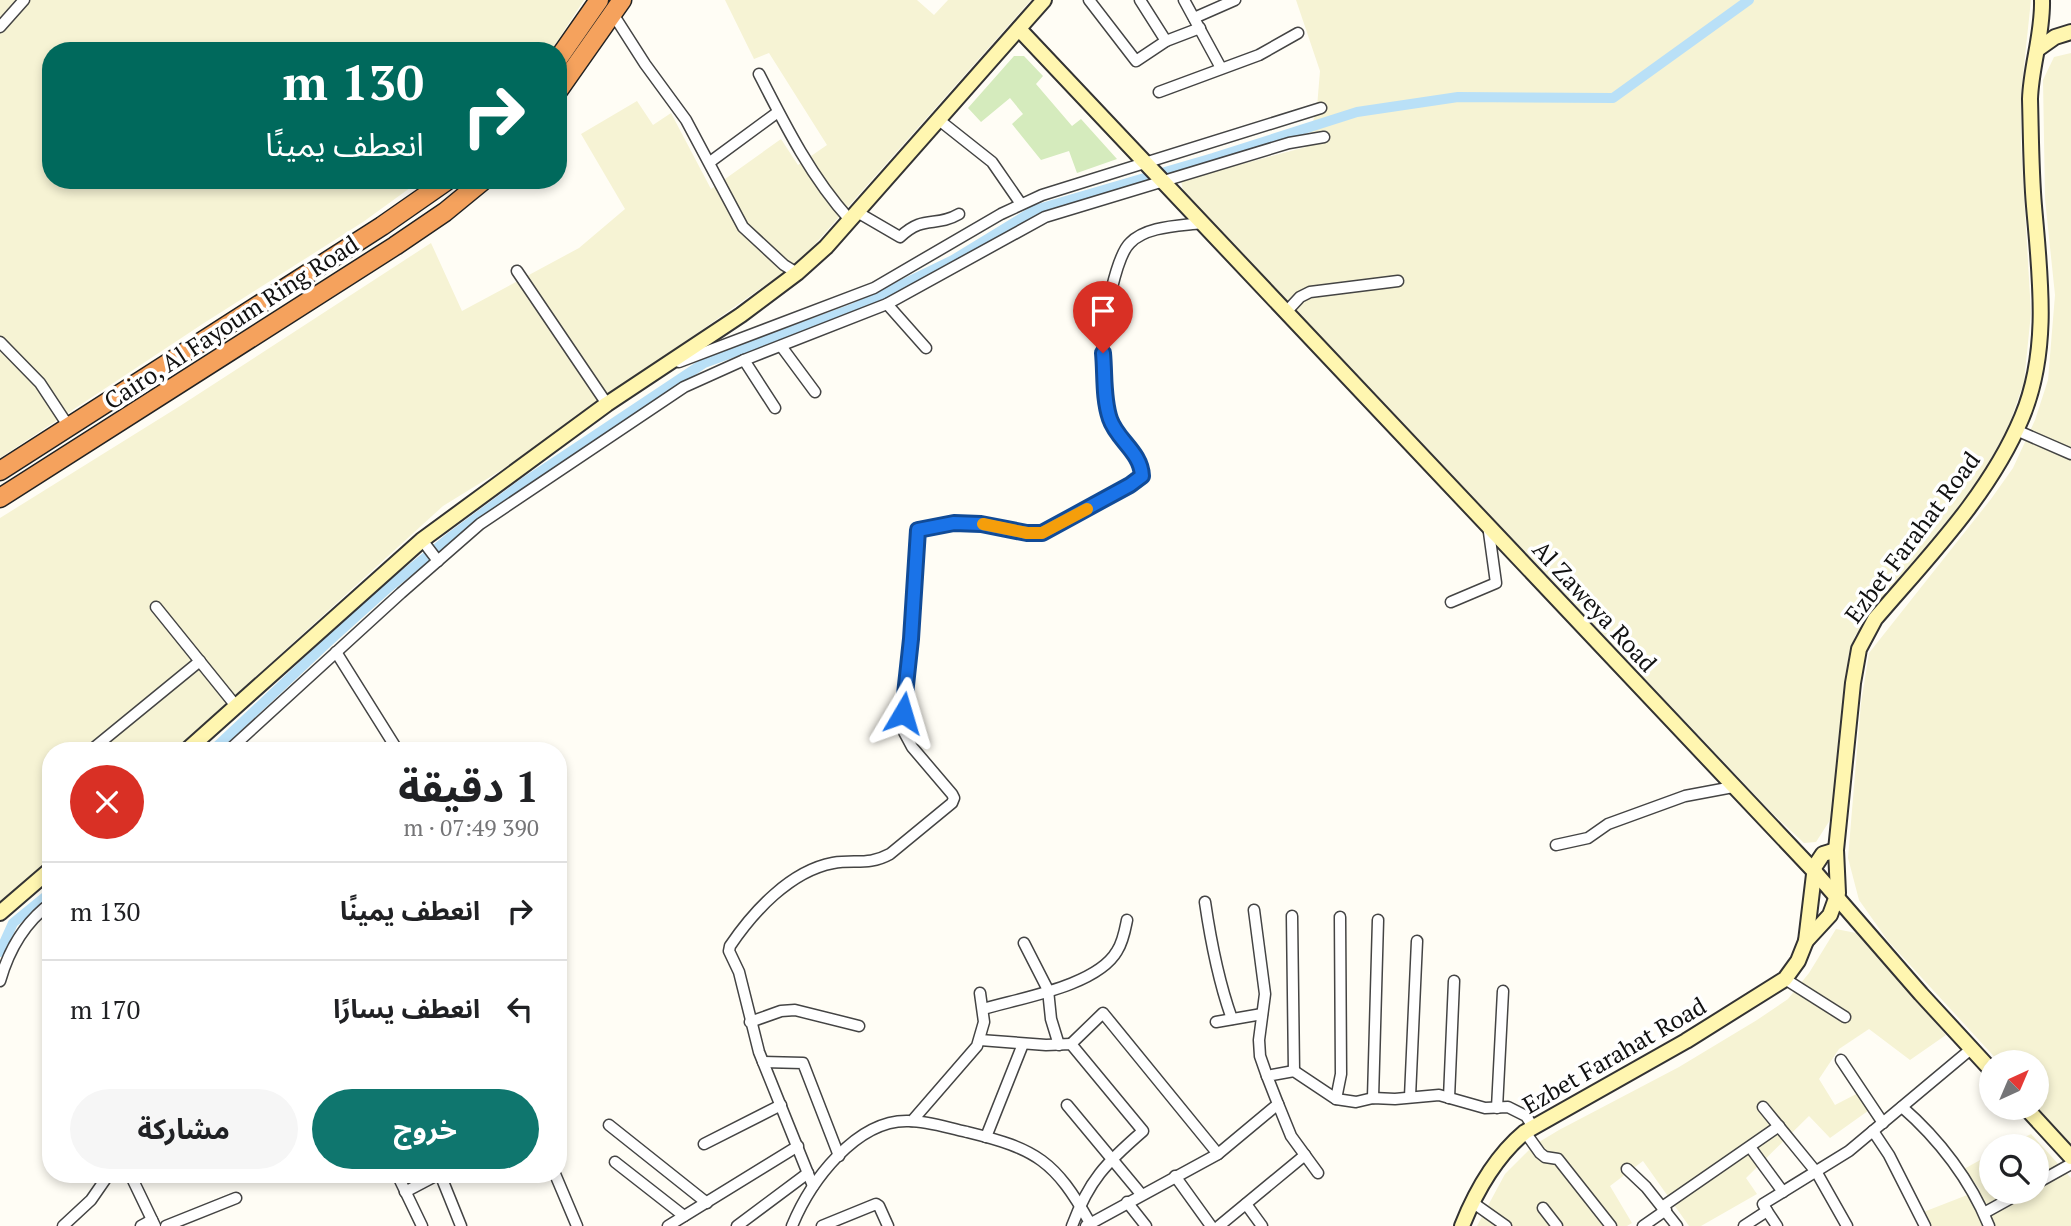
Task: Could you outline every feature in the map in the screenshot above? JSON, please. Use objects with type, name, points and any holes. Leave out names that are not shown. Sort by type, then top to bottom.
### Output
[{"type":"highway","points":[[567,46],[599,0]]},
{"type":"highway","points":[[567,78],[618,7]]},
{"type":"highway","name":"Cairo, Al Fayoum Ring Road","points":[[0,471],[382,226],[435,189]]},
{"type":"highway","name":"Cairo, Al Fayoum Ring Road","points":[[0,498],[396,246],[473,189]]},
{"type":"highway","points":[[69,427],[82,447]]},
{"type":"street","points":[[0,27],[24,0]]},
{"type":"street","points":[[196,742],[236,706],[431,551],[607,404],[741,315],[797,273],[826,247],[1044,0]]},
{"type":"street","points":[[1089,0],[1136,61],[1166,41],[1200,28]]},
{"type":"street","points":[[1140,0],[1166,41]]},
{"type":"street","points":[[1184,0],[1221,68]]},
{"type":"street","points":[[1194,18],[1235,0]]},
{"type":"street","name":"Ezbet Farahat Road","points":[[1806,941],[1830,915],[1838,898],[1836,850],[1853,683],[1862,641],[1875,619],[1978,495],[2016,430],[2028,402],[2036,367],[2042,316],[2030,99],[2042,0]]},
{"type":"street","points":[[618,7],[645,64],[680,110],[743,227],[784,265],[797,273]]},
{"type":"street","name":"Al Zaweya Road","points":[[1019,29],[1814,871],[1979,1057]]},
{"type":"street","points":[[1159,92],[1259,55],[1298,33]]},
{"type":"street","points":[[2038,49],[2054,37],[2071,33]]},
{"type":"street","points":[[759,74],[817,179],[853,216],[900,237],[913,225],[948,220],[959,214]]},
{"type":"street","points":[[662,368],[874,288],[1021,204],[1060,188],[1321,108]]},
{"type":"street","points":[[710,162],[778,112]]},
{"type":"street","points":[[940,120],[992,162],[1021,204]]},
{"type":"street","points":[[238,742],[336,652],[431,551],[602,444],[684,387],[744,360],[887,304],[1045,217],[1289,143],[1324,138]]},
{"type":"street","points":[[813,1186],[762,1062],[739,972],[729,951],[732,943],[754,915],[788,884],[813,869],[841,862],[874,862],[890,854],[954,801],[912,747],[904,732],[903,713],[911,639],[916,532],[923,528],[954,523],[1042,533],[1140,479],[1142,474],[1138,460],[1112,423],[1107,403],[1103,340],[1111,292],[1121,258],[1131,242],[1155,231],[1201,223]]},
{"type":"street","points":[[517,271],[607,404]]},
{"type":"street","points":[[1287,311],[1310,292],[1398,281]]},
{"type":"street","points":[[887,304],[926,348]]},
{"type":"street","points":[[0,342],[40,383],[69,427]]},
{"type":"street","points":[[781,346],[815,392]]},
{"type":"street","points":[[744,360],[775,408]]},
{"type":"street","points":[[2016,430],[2071,454]]},
{"type":"street","points":[[1451,602],[1496,583],[1488,524]]},
{"type":"street","points":[[156,607],[236,706]]},
{"type":"street","points":[[336,652],[392,742]]},
{"type":"street","points":[[101,742],[200,661]]},
{"type":"street","points":[[1556,845],[1593,836],[1608,824],[1685,796],[1733,787]]},
{"type":"street","points":[[1814,871],[1820,857],[1836,850]]},
{"type":"street","name":"Ezbet Farahat Road","points":[[1462,1226],[1472,1202],[1500,1156],[1529,1130],[1686,1041],[1784,979],[1798,961],[1806,941],[1814,871]]},
{"type":"street","points":[[0,913],[42,877]]},
{"type":"street","points":[[1205,902],[1220,987],[1233,1019]]},
{"type":"street","points":[[1254,910],[1265,994],[1259,1040],[1260,1056],[1291,1136],[1318,1172]]},
{"type":"street","points":[[0,981],[12,946],[42,911]]},
{"type":"street","points":[[1292,916],[1293,1071]]},
{"type":"street","points":[[1336,1099],[1342,1074],[1340,917]]},
{"type":"street","points":[[983,1009],[1048,990],[1093,973],[1106,964],[1121,943],[1127,920]]},
{"type":"street","points":[[1373,1098],[1378,920]]},
{"type":"street","points":[[1410,1097],[1417,941]]},
{"type":"street","points":[[1024,943],[1048,990],[1051,1019],[1059,1045]]},
{"type":"street","points":[[1784,979],[1845,1017]]},
{"type":"street","points":[[1449,1098],[1454,981]]},
{"type":"street","points":[[1497,1108],[1503,991]]},
{"type":"street","points":[[912,1121],[928,1099],[971,1054],[980,1040],[983,1009],[979,993]]},
{"type":"street","points":[[750,1022],[781,1011],[795,1010],[859,1026]]},
{"type":"street","points":[[980,1040],[1023,1044],[1071,1044],[1103,1013],[1217,1154]]},
{"type":"street","points":[[1216,1022],[1262,1014]]},
{"type":"street","points":[[986,1138],[1023,1044]]},
{"type":"street","points":[[1071,1044],[1143,1132],[1099,1172],[1080,1205],[1072,1226]]},
{"type":"street","points":[[1777,1226],[1763,1203],[1817,1173],[1849,1151],[1971,1049]]},
{"type":"street","points":[[1841,1060],[1883,1123]]},
{"type":"street","points":[[762,1062],[803,1063],[839,1156]]},
{"type":"street","points":[[1267,1076],[1293,1071],[1336,1099],[1356,1102],[1373,1098],[1432,1094],[1485,1108],[1508,1107],[1518,1111],[1526,1116],[1529,1130],[1540,1153],[1545,1157],[1558,1159],[1611,1226]]},
{"type":"street","points":[[792,1226],[813,1186],[839,1156],[859,1137],[883,1125],[912,1121],[1015,1146],[1041,1159],[1066,1182],[1088,1225],[1217,1154],[1278,1104]]},
{"type":"street","points":[[704,1144],[781,1105]]},
{"type":"street","points":[[1067,1105],[1142,1194]]},
{"type":"street","points":[[1763,1107],[1817,1173],[1847,1226]]},
{"type":"street","points":[[1902,1107],[1937,1140],[1984,1213],[1989,1226]]},
{"type":"street","points":[[2037,1120],[2071,1157]]},
{"type":"street","points":[[609,1125],[707,1203]]},
{"type":"street","points":[[1643,1226],[1779,1126]]},
{"type":"street","points":[[1873,1131],[1889,1155],[1925,1226]]},
{"type":"street","points":[[668,1226],[798,1146]]},
{"type":"street","points":[[1750,1147],[1783,1192]]},
{"type":"street","points":[[1219,1226],[1305,1155]]},
{"type":"street","points":[[615,1162],[684,1216]]},
{"type":"street","points":[[2049,1176],[2071,1164]]},
{"type":"street","points":[[1627,1168],[1677,1226]]},
{"type":"street","points":[[737,1226],[808,1173]]},
{"type":"street","points":[[1175,1176],[1211,1226]]},
{"type":"street","points":[[63,1226],[91,1200],[103,1183]]},
{"type":"street","points":[[134,1183],[153,1223],[141,1226]]},
{"type":"street","points":[[401,1183],[422,1226]]},
{"type":"street","points":[[405,1192],[422,1183]]},
{"type":"street","points":[[444,1183],[461,1226]]},
{"type":"street","points":[[559,1183],[577,1226]]},
{"type":"street","points":[[166,1226],[236,1198]]},
{"type":"street","points":[[1127,1202],[1146,1226]]},
{"type":"street","points":[[1472,1202],[1506,1226]]},
{"type":"street","points":[[822,1226],[876,1204],[888,1226]]},
{"type":"street","points":[[1246,1204],[1262,1226]]},
{"type":"street","points":[[1984,1213],[2000,1204]]},
{"type":"street","points":[[1543,1208],[1557,1226]]},
{"type":"street","points":[[1744,1226],[1767,1211]]},
{"type":"shaded area","points":[[0,0],[584,0],[557,42],[42,42],[42,189],[409,189],[363,222],[0,458]]},
{"type":"shaded area","points":[[725,0],[917,0],[934,15],[948,0],[1031,0],[801,260],[516,461],[443,506],[184,742],[42,742],[42,867],[0,904],[0,518],[180,406],[431,243],[462,311],[579,248],[625,209],[581,134],[637,101],[653,125],[671,113],[711,189],[781,139],[798,165],[827,145],[769,53],[754,59]]},
{"type":"shaded area","points":[[1296,0],[2031,0],[2021,94],[2021,143],[2031,313],[2024,382],[2008,428],[1976,485],[1855,636],[1849,654],[1832,817],[1816,842],[1804,843],[1774,815],[1183,191],[1181,180],[1306,147],[1317,107],[1320,71]]},
{"type":"shaded area","points":[[2071,53],[2071,1146],[2048,1120],[2049,1050],[1988,1050],[1888,941],[1859,900],[1848,858],[1861,703],[1869,653],[2013,468],[2035,420],[2048,380],[2055,295],[2045,199],[2043,80],[2054,57]]},
{"type":"shaded area","points":[[1836,929],[1856,933],[1946,1035],[1910,1060],[1869,1029],[1839,1049],[1819,1079],[1835,1105],[1862,1091],[1872,1108],[1830,1138],[1809,1116],[1746,1178],[1757,1194],[1701,1226],[1689,1226],[1643,1161],[1610,1186],[1632,1223],[1627,1226],[1477,1226],[1505,1174],[1534,1145],[1679,1067],[1788,999],[1809,973]]},
{"type":"shaded area","points":[[2049,1154],[2071,1178],[2071,1226],[1929,1226],[1921,1213],[1979,1190],[1979,1204],[2049,1204]]},
{"type":"shaded area","points":[[1979,1161],[1979,1189],[1964,1169]]},
{"type":"green space","points":[[1014,56],[1024,56],[1043,76],[1036,84],[1072,126],[1081,119],[1117,159],[1077,173],[1069,151],[1041,160],[1012,124],[1023,114],[1010,98],[981,122],[968,108]]},
{"type":"waterway","points":[[222,742],[389,587],[452,536],[525,482],[704,363],[852,309],[953,260],[1035,210],[1357,112],[1458,97],[1613,98],[1749,0]]},
{"type":"waterway","points":[[0,952],[13,923],[42,899]]},
{"type":"slow traffic","points":[[983,524],[1037,534],[1087,509]]},
{"type":"route","points":[[903,713],[918,530],[954,523],[1042,533],[1138,481],[1142,476],[1138,460],[1109,417],[1103,353]]}]
